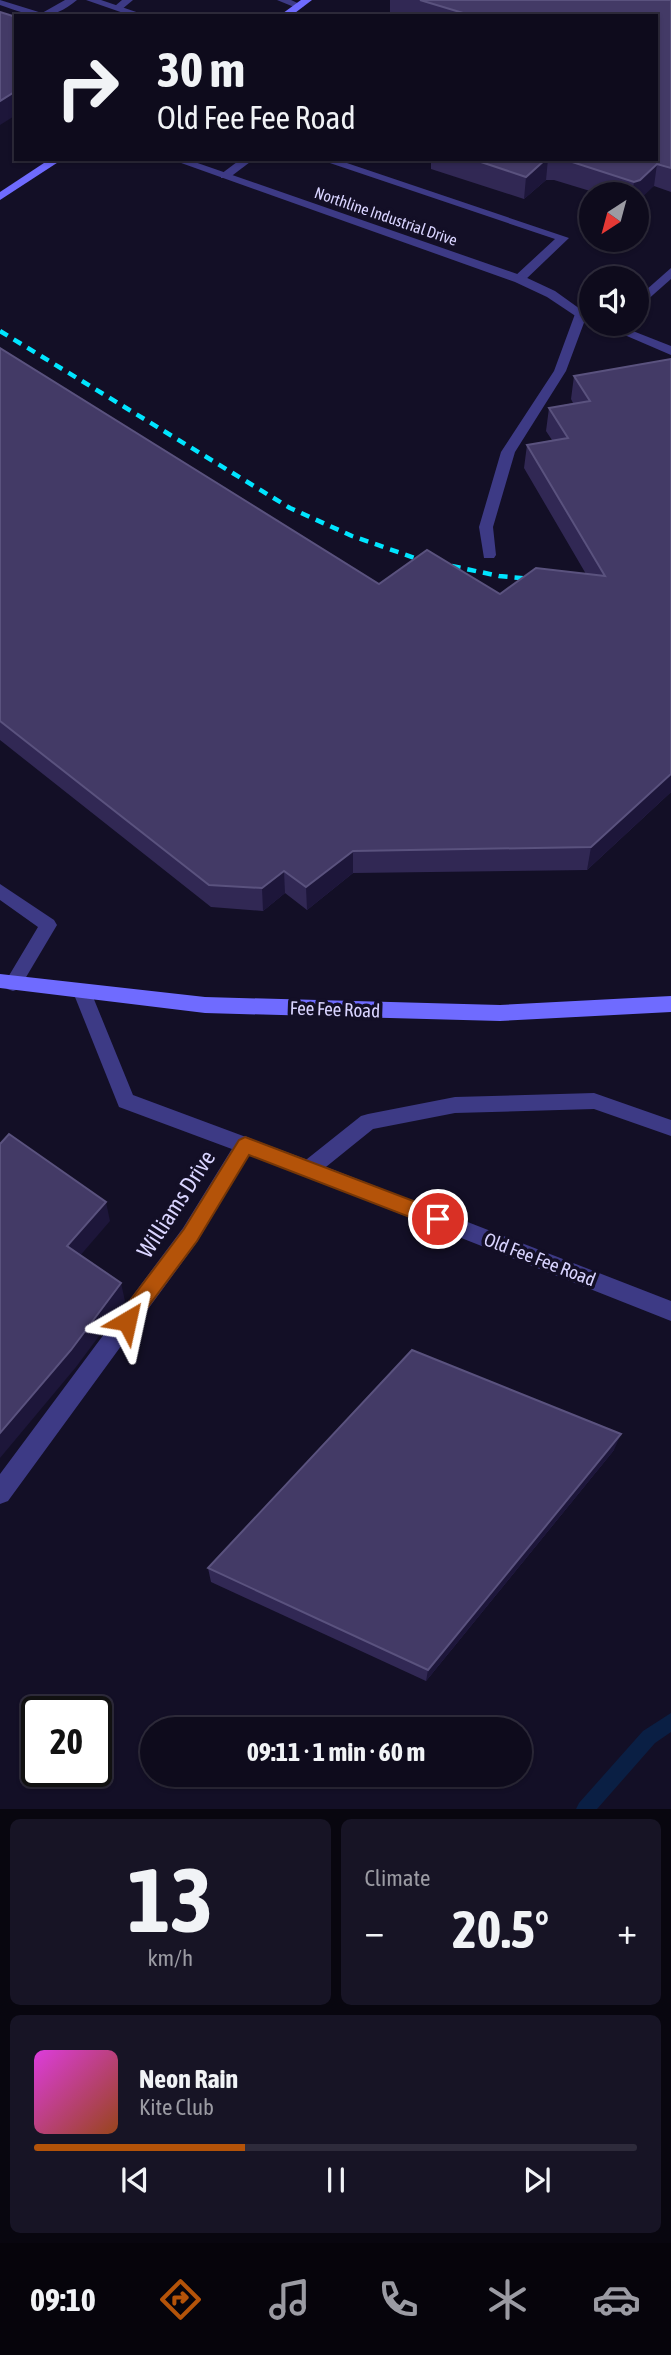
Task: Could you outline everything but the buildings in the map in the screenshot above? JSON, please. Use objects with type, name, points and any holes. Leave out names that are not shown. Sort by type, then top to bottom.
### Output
[{"type":"street","points":[[47,14],[72,0]]},
{"type":"street","points":[[91,0],[137,14]]},
{"type":"street","points":[[118,8],[128,0]]},
{"type":"street","points":[[282,0],[303,3]]},
{"type":"street","points":[[0,2],[37,14]]},
{"type":"street","points":[[287,14],[303,3]]},
{"type":"street","points":[[0,197],[55,161]]},
{"type":"street","name":"Northline Industrial Drive","points":[[181,161],[519,279],[579,312]]},
{"type":"street","points":[[225,177],[246,161]]},
{"type":"street","points":[[329,161],[563,238],[519,279]]},
{"type":"street","points":[[649,293],[671,272]]},
{"type":"street","points":[[489,555],[486,527],[508,453],[560,371],[579,331]]},
{"type":"street","points":[[638,336],[671,351]]},
{"type":"street","points":[[0,891],[48,925],[6,982]]},
{"type":"street","name":"Fee Fee Road","points":[[6,982],[205,1005],[500,1013],[671,1004]]},
{"type":"street","name":"Old Fee Fee Road","points":[[82,992],[126,1101],[309,1169],[671,1311]]},
{"type":"street","points":[[309,1169],[368,1122],[455,1105],[594,1101],[671,1128]]},
{"type":"street","name":"Williams Drive","points":[[0,1493],[190,1235],[245,1145]]},
{"type":"waterway","points":[[585,1809],[649,1737],[671,1722]]},
{"type":"railway","points":[[0,331],[290,508],[352,536],[415,558],[499,576],[542,580]]},
{"type":"route","points":[[127,1321],[190,1235],[245,1145],[438,1219]]}]
